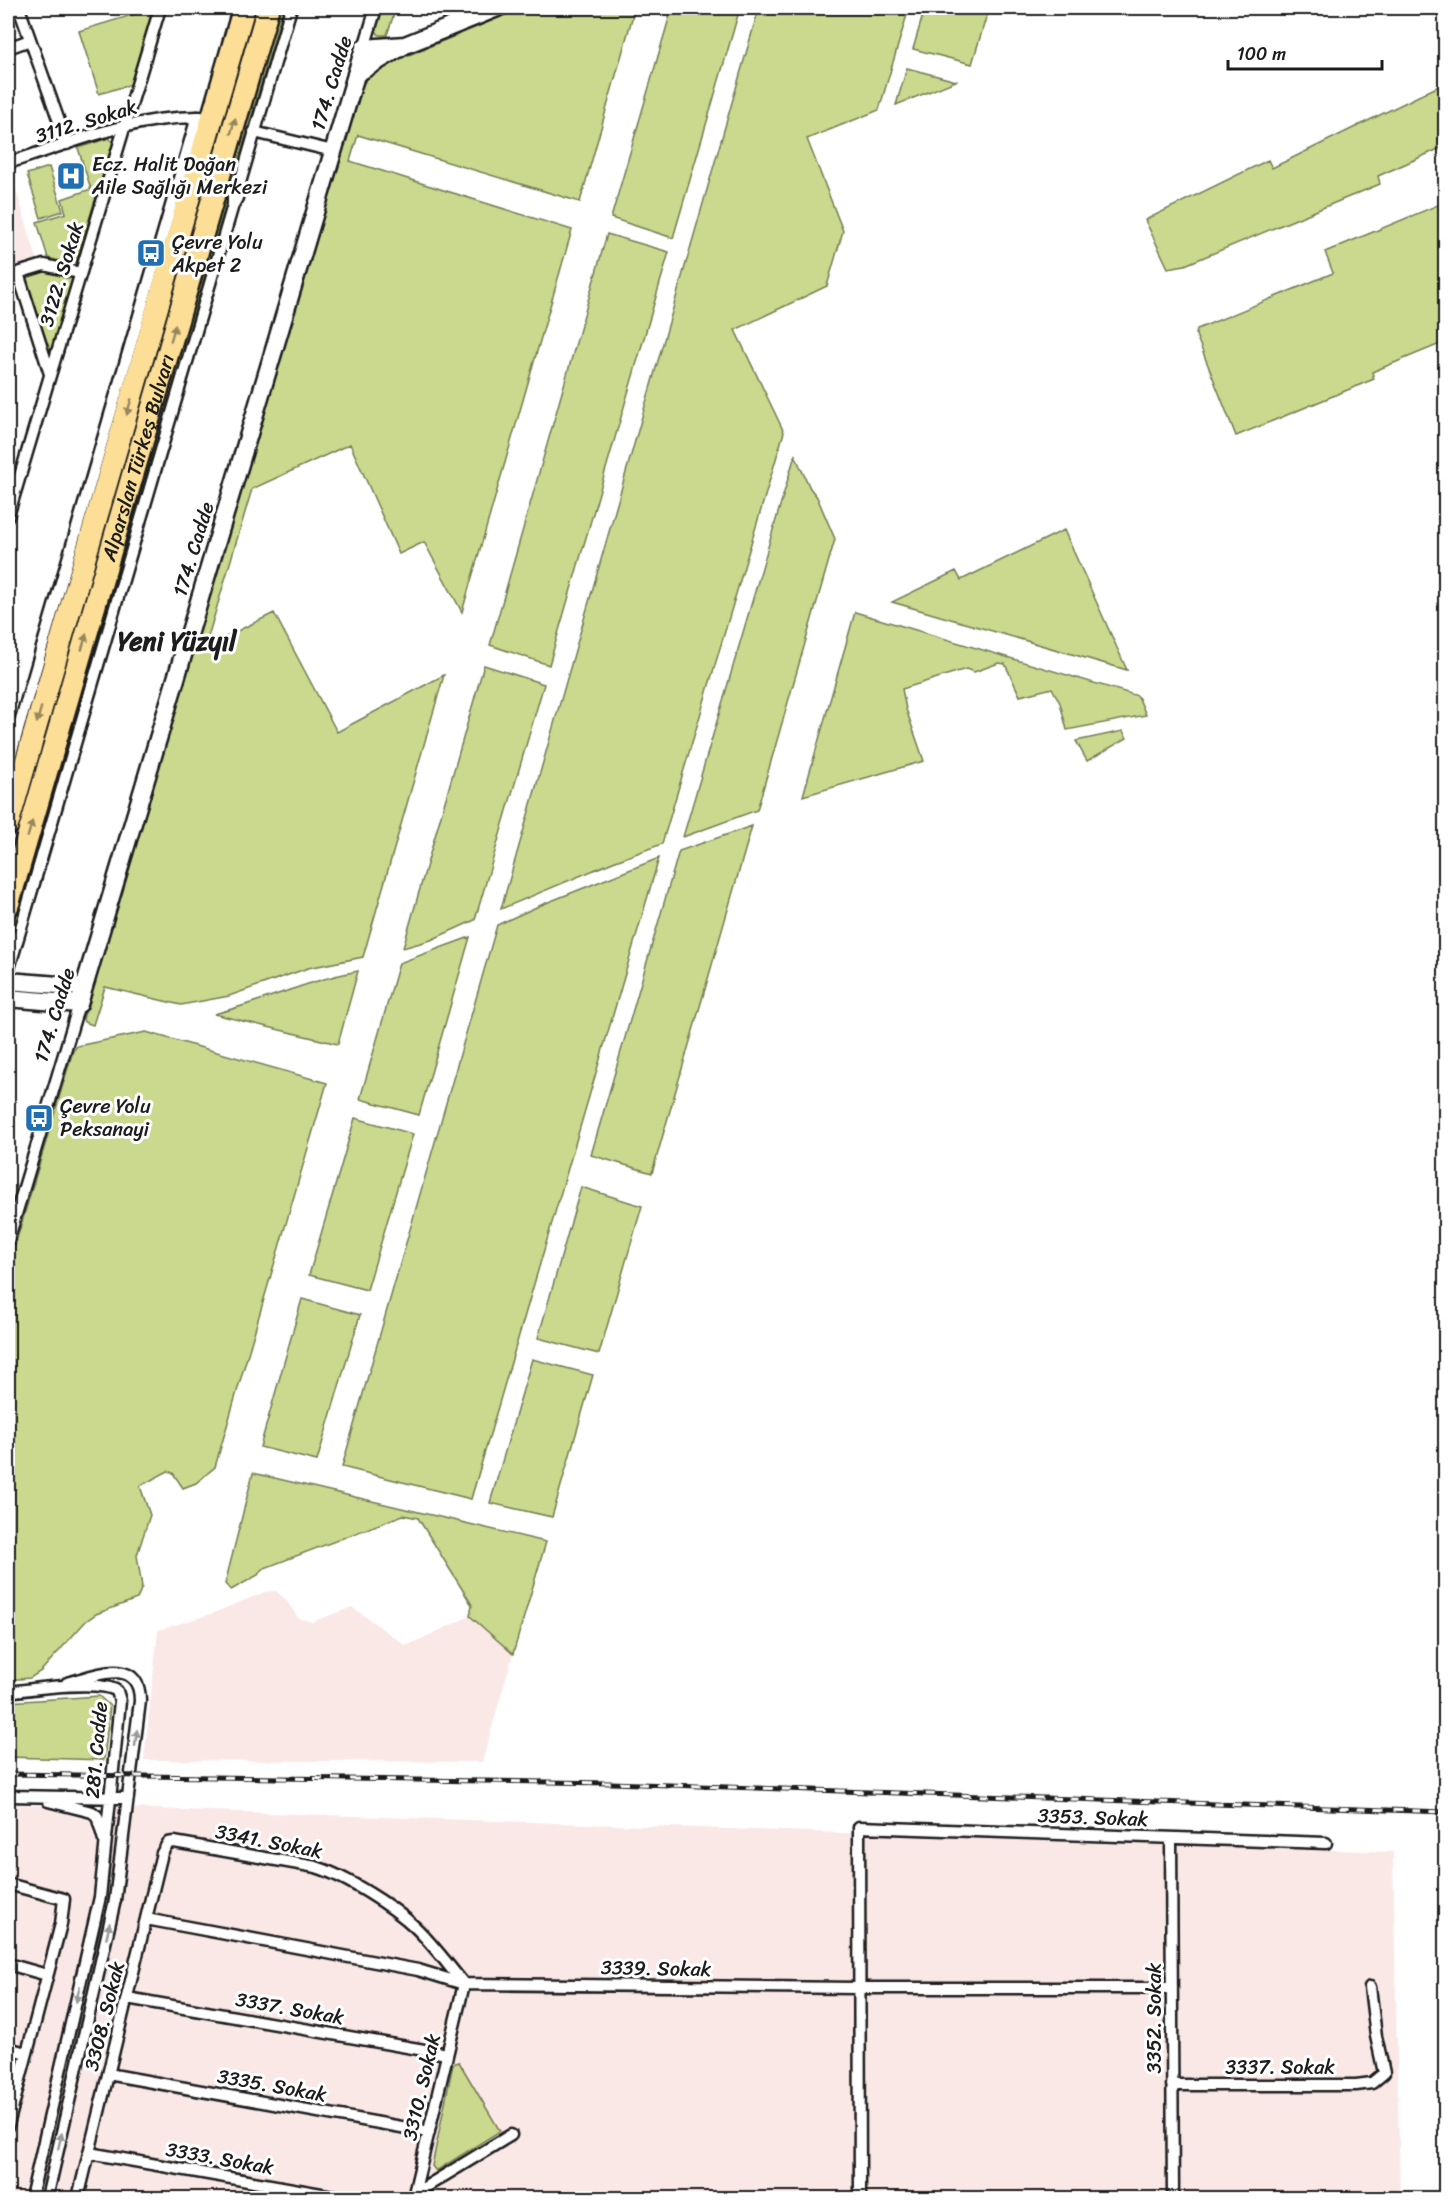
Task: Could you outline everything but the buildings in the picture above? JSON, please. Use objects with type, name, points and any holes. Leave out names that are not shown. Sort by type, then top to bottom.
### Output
[{"type":"highway","name":"Alparslan Türkeş Bulvarı","points":[[8,824],[205,117],[244,8]]},
{"type":"highway","name":"Alparslan Türkeş Bulvarı","points":[[8,905],[268,8]]},
{"type":"street","points":[[19,8],[67,144]]},
{"type":"street","name":"3122. Sokak","points":[[8,516],[160,8]]},
{"type":"street","points":[[8,972],[291,8]]},
{"type":"street","name":"174. Cadde","points":[[8,1241],[376,8]]},
{"type":"street","points":[[356,74],[405,45],[497,8]]},
{"type":"street","points":[[8,48],[30,40]]},
{"type":"street","points":[[364,48],[405,45]]},
{"type":"street","points":[[8,764],[205,117]]},
{"type":"street","name":"3112. Sokak","points":[[8,164],[125,125],[163,118],[205,117]]},
{"type":"street","points":[[254,132],[333,151]]},
{"type":"street","points":[[50,374],[13,275],[44,265],[80,273]]},
{"type":"street","points":[[8,981],[84,987]]},
{"type":"street","points":[[8,998],[79,1004]]},
{"type":"street","name":"281. Cadde","points":[[47,2199],[115,1900],[140,1701],[139,1690],[134,1681],[128,1674],[116,1671],[52,1687]]},
{"type":"street","name":"281. Cadde","points":[[31,2199],[94,1927],[106,1846],[120,1701],[115,1689],[102,1686],[52,1687]]},
{"type":"street","points":[[8,1692],[52,1687]]},
{"type":"street","points":[[8,1796],[128,1798]]},
{"type":"street","points":[[30,1797],[92,1812],[97,1816],[106,1846]]},
{"type":"street","name":"3353. Sokak","points":[[859,1988],[859,1827],[1326,1843]]},
{"type":"street","name":"3352. Sokak","points":[[1171,1838],[1173,2199]]},
{"type":"street","name":"3341. Sokak","points":[[168,1844],[180,1843],[316,1867],[331,1872],[410,1923],[464,1984]]},
{"type":"street","name":"3308. Sokak","points":[[78,2199],[162,1853],[168,1844]]},
{"type":"street","points":[[8,1884],[64,1899],[61,1924],[8,2125]]},
{"type":"street","name":"3339. Sokak","points":[[146,1918],[418,1970],[464,1984],[1172,1988]]},
{"type":"street","points":[[8,1964],[47,1974]]},
{"type":"street","name":"3310. Sokak","points":[[414,2196],[464,1984]]},
{"type":"street","name":"3337. Sokak","points":[[1172,2085],[1356,2085],[1372,2083],[1384,2073],[1376,2036],[1370,1987]]},
{"type":"street","points":[[859,1988],[860,2199]]},
{"type":"street","name":"3337. Sokak","points":[[127,1998],[447,2054]]},
{"type":"street","points":[[8,2048],[27,2053]]},
{"type":"street","name":"3335. Sokak","points":[[108,2074],[429,2132]]},
{"type":"street","points":[[414,2196],[511,2135]]},
{"type":"street","name":"3333. Sokak","points":[[89,2153],[344,2199]]},
{"type":"shaded area","points":[[10,169],[37,259],[8,268],[8,170]]},
{"type":"shaded area","points":[[276,1591],[286,1600],[298,1618],[312,1622],[352,1607],[406,1646],[470,1616],[513,1654],[482,1762],[144,1760],[158,1630],[211,1614],[265,1592]]},
{"type":"shaded area","points":[[8,1804],[1393,1852],[1400,2198],[8,2198]]},
{"type":"green space","points":[[155,8],[132,84],[99,94],[79,31]]},
{"type":"green space","points":[[278,8],[283,8],[8,954],[8,936]]},
{"type":"green space","points":[[383,8],[396,8],[387,35],[379,35],[376,31]]},
{"type":"green space","points":[[523,8],[635,8],[580,202],[358,135],[350,161],[572,230],[462,612],[424,542],[399,554],[350,444],[252,489],[205,647],[274,613],[337,732],[444,675],[363,957],[308,968],[229,996],[181,1005],[105,987],[93,1025],[84,1022],[83,1019],[362,85],[369,77],[392,62]]},
{"type":"green space","points":[[672,8],[740,8],[673,238],[611,218]]},
{"type":"green space","points":[[759,8],[909,8],[879,110],[807,139],[843,231],[827,286],[735,330],[784,432],[662,844],[501,909]]},
{"type":"green space","points":[[925,8],[989,8],[972,64],[913,49]]},
{"type":"green space","points":[[907,68],[956,81],[896,105]]},
{"type":"green space","points":[[1445,83],[1445,132],[1439,138],[1443,147],[1378,176],[1380,184],[1185,265],[1168,268],[1145,220],[1268,160],[1272,168]]},
{"type":"green space","points":[[109,138],[113,142],[75,265],[48,258],[37,222],[66,213],[62,199],[91,189],[78,148]]},
{"type":"green space","points":[[49,167],[63,211],[41,218],[27,174]]},
{"type":"green space","points":[[1445,202],[1445,342],[1372,372],[1374,379],[1236,436],[1196,335],[1197,329],[1333,273],[1325,252]]},
{"type":"green space","points":[[607,234],[669,252],[549,665],[490,645]]},
{"type":"green space","points":[[45,272],[72,279],[51,350],[47,350],[25,278]]},
{"type":"green space","points":[[795,455],[810,488],[817,497],[835,539],[757,810],[683,837]]},
{"type":"green space","points":[[1064,530],[1127,670],[892,602],[956,571],[961,580]]},
{"type":"green space","points":[[855,612],[1138,696],[1146,715],[1067,730],[1060,703],[1052,688],[1020,696],[1005,664],[999,663],[974,672],[966,669],[902,689],[906,709],[924,761],[803,796]]},
{"type":"green space","points":[[484,665],[544,684],[475,920],[431,940],[403,948]]},
{"type":"green space","points":[[1123,731],[1127,738],[1087,761],[1076,741]]},
{"type":"green space","points":[[752,826],[652,1173],[591,1155],[679,851]]},
{"type":"green space","points":[[659,858],[471,1499],[342,1467],[497,925]]},
{"type":"green space","points":[[470,937],[419,1115],[360,1099],[399,963]]},
{"type":"green space","points":[[358,971],[338,1044],[214,1014],[321,980]]},
{"type":"green space","points":[[146,1032],[327,1083],[215,1467],[196,1483],[183,1488],[173,1473],[168,1471],[140,1486],[150,1515],[137,1555],[142,1587],[137,1599],[96,1614],[86,1621],[41,1671],[30,1678],[8,1680],[8,1269],[73,1051],[77,1046]]},
{"type":"green space","points":[[355,1118],[413,1134],[367,1290],[309,1275]]},
{"type":"green space","points":[[581,1187],[642,1206],[599,1354],[538,1338]]},
{"type":"green space","points":[[302,1299],[360,1315],[317,1461],[260,1447]]},
{"type":"green space","points":[[532,1359],[593,1375],[552,1517],[490,1503]]},
{"type":"green space","points":[[253,1473],[546,1542],[513,1654],[470,1616],[472,1605],[418,1518],[403,1515],[262,1569],[258,1575],[231,1590],[225,1584]]},
{"type":"green space","points":[[99,1696],[110,1706],[104,1760],[8,1757],[8,1702]]},
{"type":"green space","points":[[459,2062],[500,2131],[436,2171],[432,2166],[453,2064]]},
{"type":"railway","points":[[8,1774],[611,1783],[1446,1812]]},
{"type":"place","name":"Ecz. Halit Doğan Aile Sağlığı Merkezi","points":[[71,176]]},
{"type":"place","name":"Çevre Yolu Akpet 2","points":[[151,253]]},
{"type":"place","name":"Çevre Yolu Peksanayi","points":[[39,1118]]},
{"type":"district","name":"Yeni Yüzyıl","points":[[177,641]]}]
